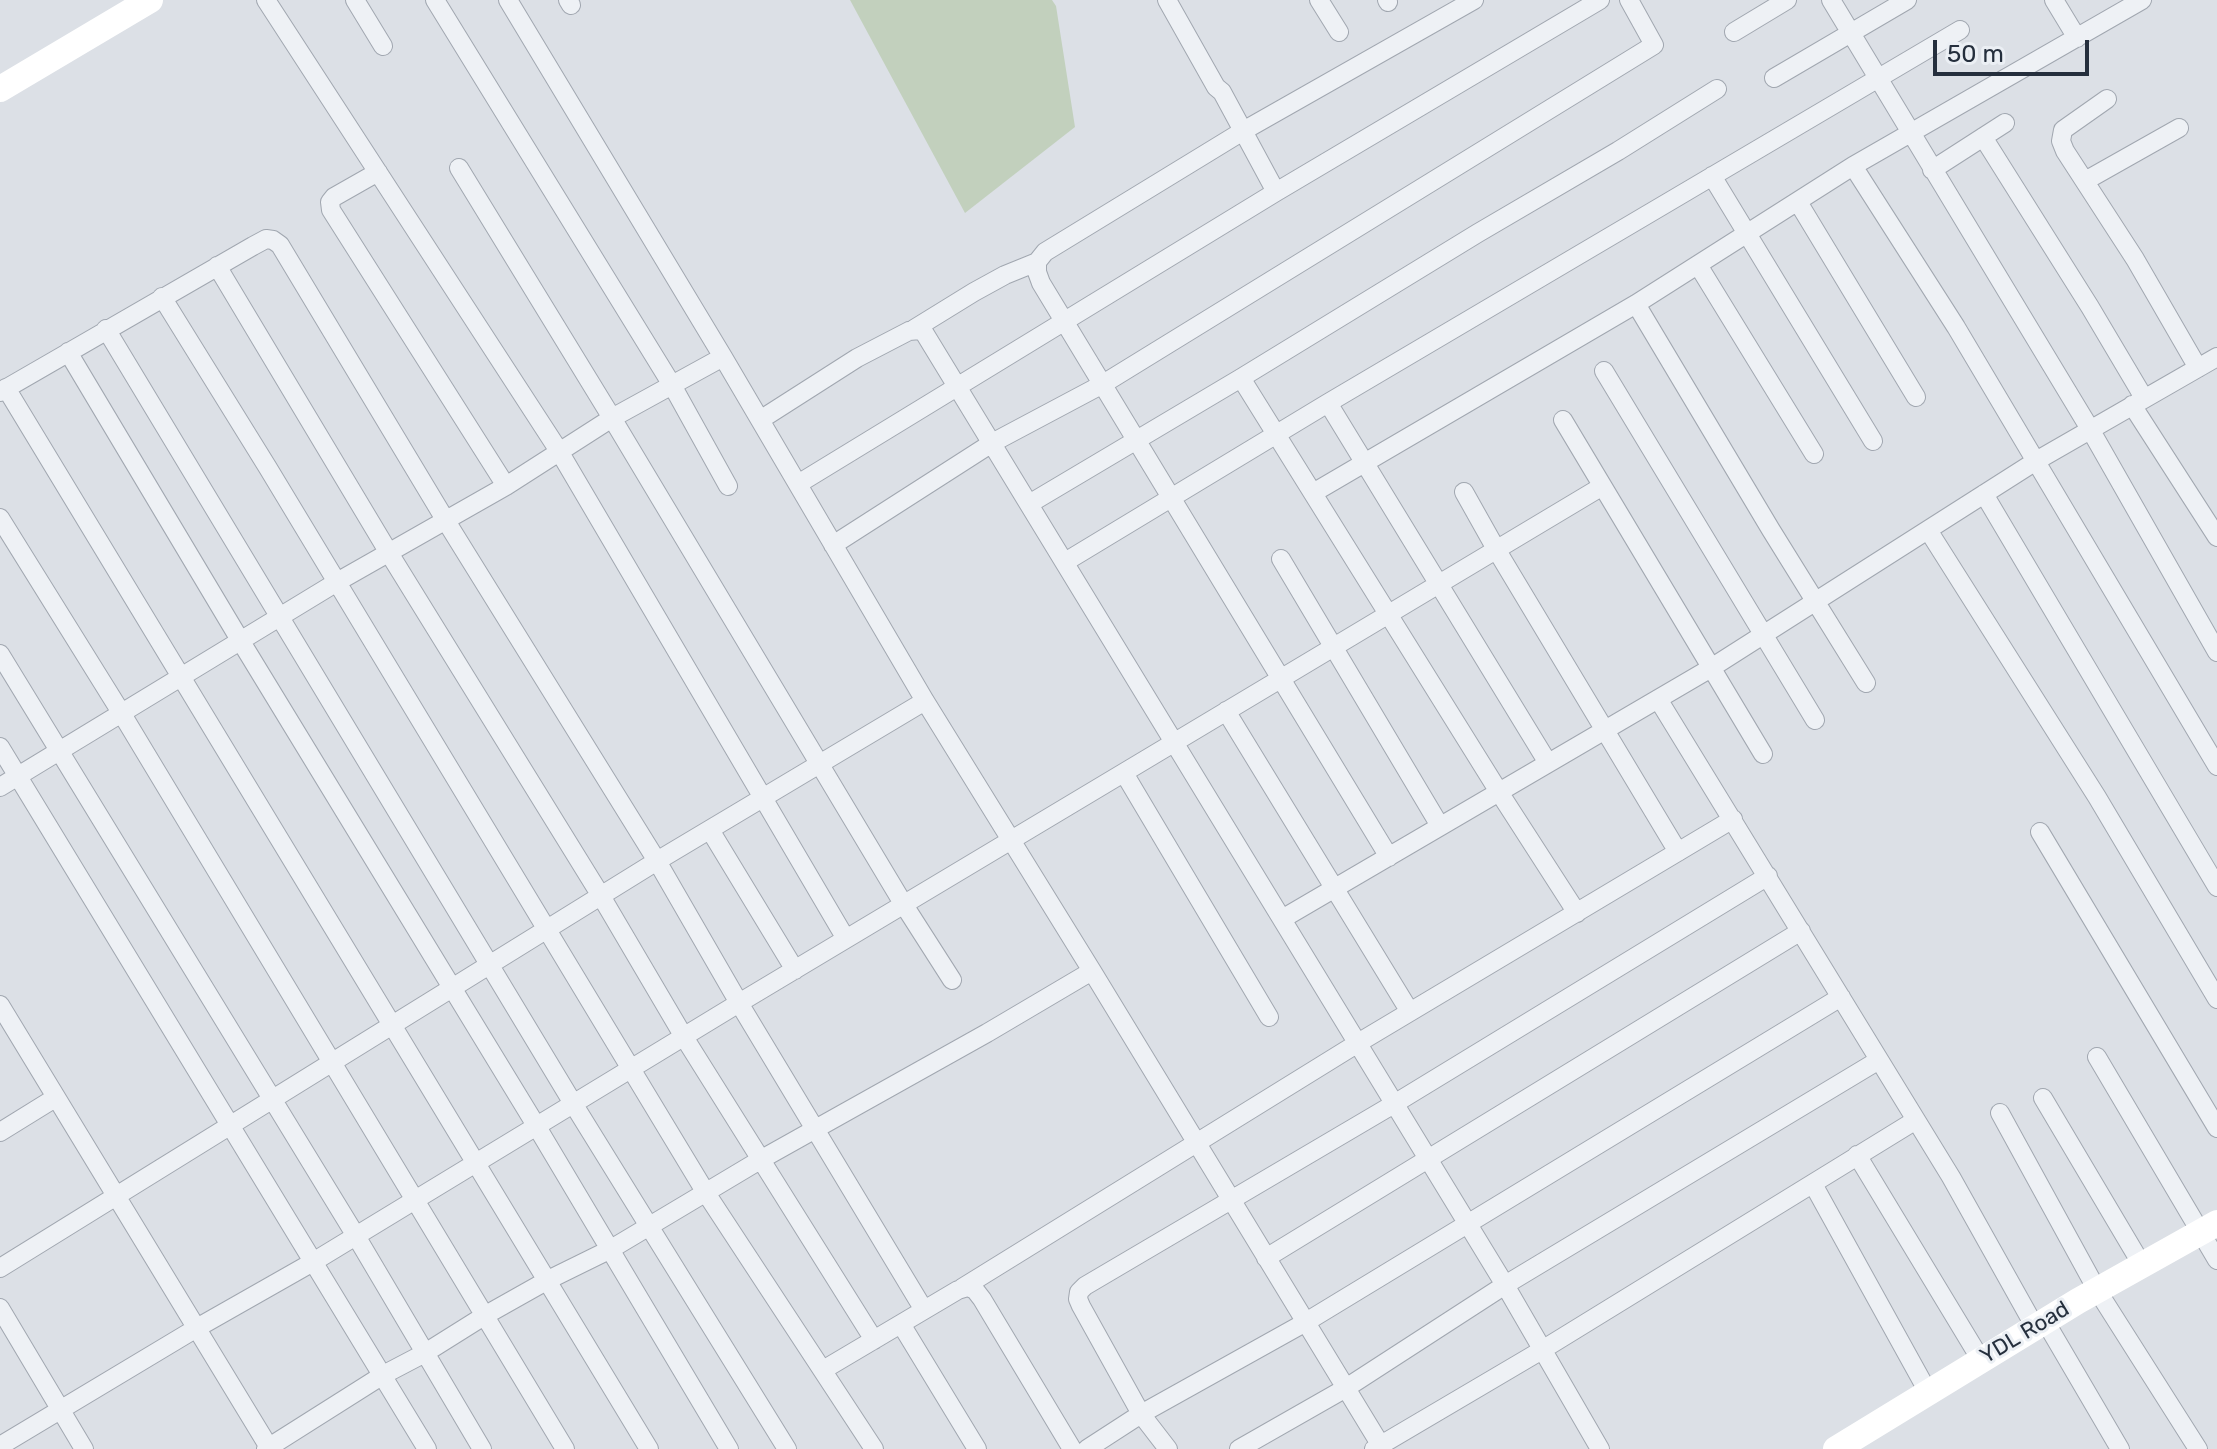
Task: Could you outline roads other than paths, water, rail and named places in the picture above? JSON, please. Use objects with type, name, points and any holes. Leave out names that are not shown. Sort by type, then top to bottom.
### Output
[{"type":"street","points":[[0,89],[150,0]]},
{"type":"street","points":[[266,0],[559,451],[846,939]]},
{"type":"street","points":[[355,0],[383,46]]},
{"type":"street","points":[[435,0],[672,385],[728,486]]},
{"type":"street","points":[[508,0],[925,701],[1306,1322],[1379,1448],[1916,1120]]},
{"type":"street","points":[[1167,0],[1276,192]]},
{"type":"street","points":[[1319,0],[1339,32]]},
{"type":"street","points":[[760,420],[857,358],[914,329],[984,286],[1037,262],[1045,252],[1243,131],[1474,0]]},
{"type":"street","points":[[798,484],[1276,192],[1600,0]]},
{"type":"street","points":[[833,545],[992,443],[1103,384],[1654,45],[1629,0]]},
{"type":"street","points":[[1734,32],[1787,0]]},
{"type":"street","points":[[1831,0],[2090,429],[2217,652]]},
{"type":"street","points":[[1774,78],[1907,0]]},
{"type":"street","points":[[2054,0],[2077,38]]},
{"type":"street","points":[[1313,493],[1636,304],[1853,166],[2142,0]]},
{"type":"street","points":[[1065,562],[1960,30]]},
{"type":"street","points":[[1029,504],[1717,89]]},
{"type":"street","points":[[2107,99],[2063,130],[2061,136],[2065,151],[2135,259],[2198,368]]},
{"type":"street","points":[[1932,170],[2005,123]]},
{"type":"street","points":[[2085,181],[2179,128]]},
{"type":"street","points":[[1983,137],[2090,307],[2138,401],[2217,537]]},
{"type":"street","points":[[1853,166],[1956,327],[2217,766]]},
{"type":"street","points":[[459,168],[952,980]]},
{"type":"street","points":[[378,172],[334,197],[330,202],[331,210],[506,486]]},
{"type":"street","points":[[1712,176],[1873,441]]},
{"type":"street","points":[[1798,202],[1916,397]]},
{"type":"street","points":[[649,1449],[181,677],[3,390],[266,239],[280,245],[446,521],[657,861],[924,1310]]},
{"type":"street","points":[[1037,262],[1041,283],[1064,322],[1389,857]]},
{"type":"street","points":[[1698,265],[1814,454]]},
{"type":"street","points":[[217,266],[684,1037],[874,1340]]},
{"type":"street","points":[[162,297],[706,1193],[874,1449]]},
{"type":"street","points":[[1636,304],[1866,683]]},
{"type":"street","points":[[106,329],[574,1105],[787,1449]]},
{"type":"street","points":[[914,329],[925,334],[958,387],[1505,1285],[1600,1449]]},
{"type":"street","points":[[68,352],[729,1449]]},
{"type":"street","points":[[0,787],[337,582],[506,486],[612,418],[723,357]]},
{"type":"street","points":[[1282,919],[1711,668],[2036,461],[2217,357]]},
{"type":"street","points":[[1604,371],[1815,720]]},
{"type":"street","points":[[1241,378],[1577,913]]},
{"type":"street","points":[[1328,403],[1548,763]]},
{"type":"street","points":[[1563,420],[1763,754]]},
{"type":"street","points":[[0,1446],[313,1262],[1601,487]]},
{"type":"street","points":[[1464,492],[1678,852]]},
{"type":"street","points":[[1984,494],[2217,887]]},
{"type":"street","points":[[0,518],[122,714],[565,1449]]},
{"type":"street","points":[[1928,530],[2097,797],[2217,999]]},
{"type":"street","points":[[1281,559],[1440,826]]},
{"type":"street","points":[[0,654],[356,1236],[482,1449]]},
{"type":"street","points":[[1658,699],[2040,1324],[2120,1449]]},
{"type":"street","points":[[0,1268],[657,861],[925,701]]},
{"type":"street","points":[[1226,711],[1410,1012]]},
{"type":"street","points":[[0,747],[427,1449]]},
{"type":"street","points":[[1124,773],[1269,1017]]},
{"type":"street","points":[[823,1370],[962,1288],[1358,1043],[1733,819]]},
{"type":"street","points":[[710,830],[795,970]]},
{"type":"street","points":[[2040,832],[2217,1128]]},
{"type":"street","points":[[1168,1449],[1141,1414],[1081,1306],[1079,1292],[1085,1286],[1394,1104],[1768,876]]},
{"type":"street","points":[[1266,1258],[1801,931]]},
{"type":"street","points":[[0,1005],[269,1448],[383,1375],[484,1316],[651,1227],[760,1160],[1092,971]]},
{"type":"street","points":[[1087,1449],[1141,1414],[1306,1322],[1841,997]]},
{"type":"street","points":[[2097,1057],[2208,1228],[2217,1260]]},
{"type":"street","points":[[1239,1449],[1346,1388],[1505,1285],[1879,1060]]},
{"type":"street","points":[[0,1132],[55,1098]]},
{"type":"street","points":[[2043,1098],[2142,1265]]},
{"type":"street","points":[[2000,1113],[2097,1290],[2198,1449]]},
{"type":"street","points":[[1857,1155],[1981,1360]]},
{"type":"street","points":[[1813,1184],[1928,1392]]},
{"type":"street","name":"YDL Road","points":[[1836,1449],[2097,1290],[2208,1228]]},
{"type":"street","points":[[962,1288],[975,1290],[982,1299],[1072,1449]]},
{"type":"street","points":[[0,1308],[84,1449]]},
{"type":"street","points":[[901,1324],[977,1449]]}]
